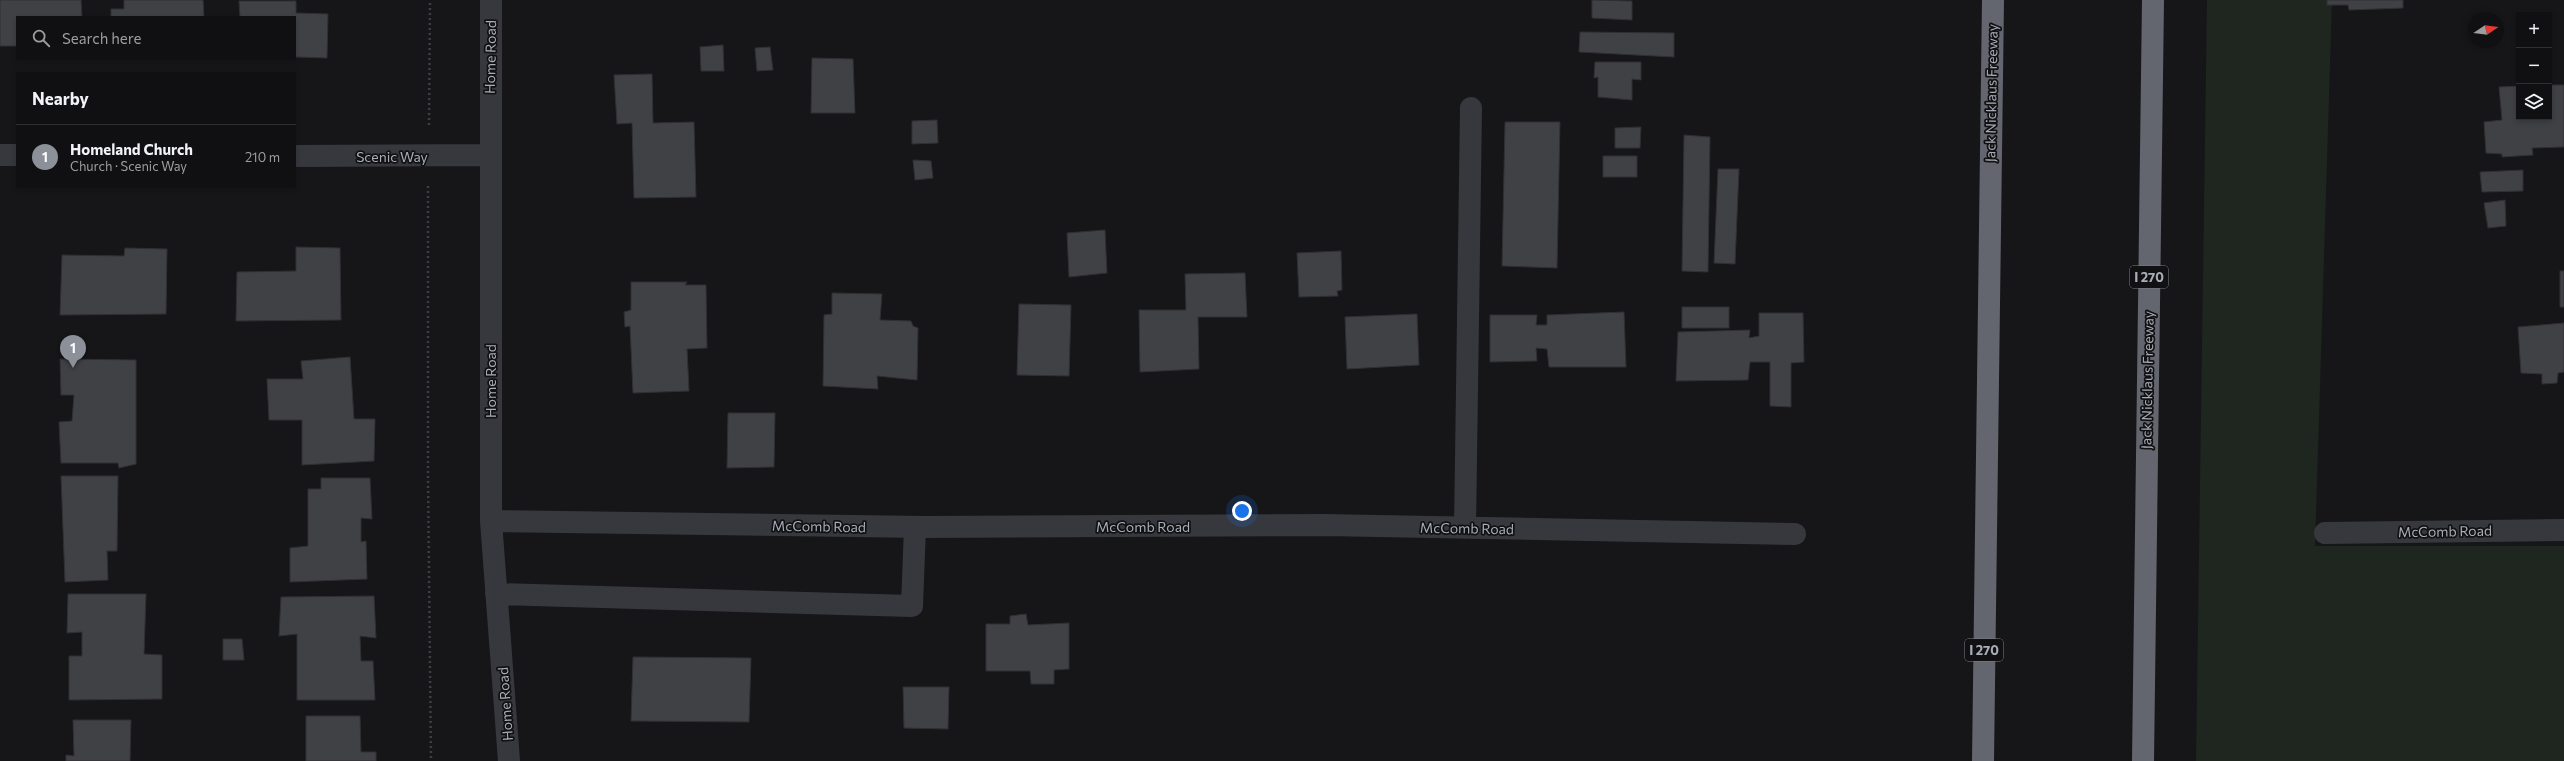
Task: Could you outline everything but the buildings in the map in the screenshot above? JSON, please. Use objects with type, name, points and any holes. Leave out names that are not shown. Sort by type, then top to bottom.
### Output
[{"type":"highway","name":"Jack Nicklaus Freeway","points":[[1983,761],[1993,0]]},
{"type":"highway","name":"Jack Nicklaus Freeway","points":[[2143,761],[2153,0]]},
{"type":"street","name":"Home Road","points":[[491,0],[489,155],[491,521],[509,761]]},
{"type":"street","points":[[1465,528],[1472,108]]},
{"type":"street","points":[[0,155],[16,156]]},
{"type":"street","name":"Scenic Way","points":[[296,156],[489,155]]},
{"type":"street","name":"McComb Road","points":[[491,521],[915,527],[1324,525],[1794,534]]},
{"type":"street","points":[[496,594],[912,606],[915,527]]},
{"type":"street","name":"McComb Road","points":[[2325,533],[2564,530]]},
{"type":"path","points":[[430,0],[428,156],[428,478],[431,761]]},
{"type":"shaded area","points":[[2207,0],[2332,0],[2315,546],[2564,546],[2564,761],[2196,761]]},
{"type":"place","name":"Homeland Church","points":[[73,368]]}]
